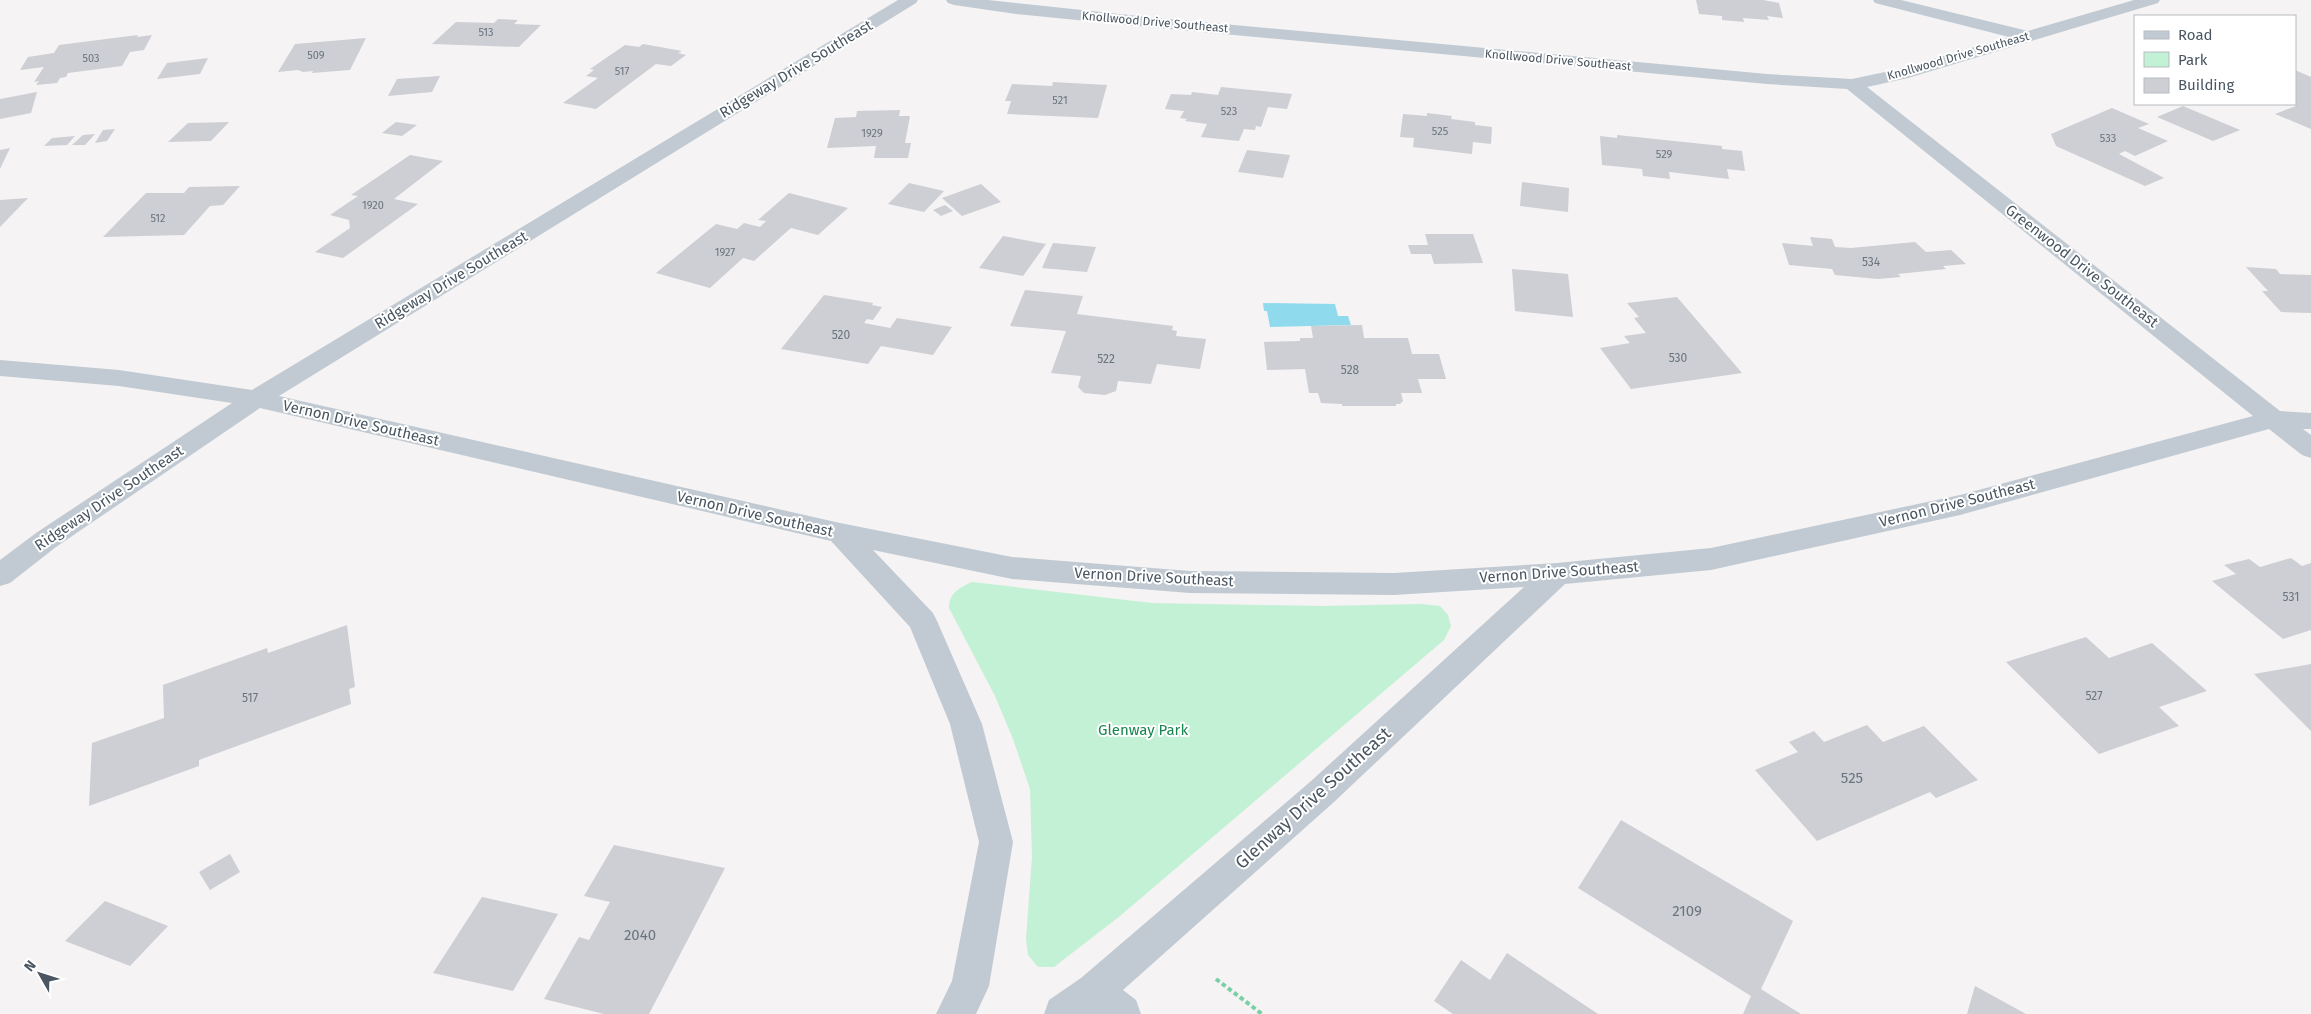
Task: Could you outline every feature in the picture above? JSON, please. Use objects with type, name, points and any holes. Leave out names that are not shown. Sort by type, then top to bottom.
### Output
[{"type":"street","name":"Ridgeway Drive Southeast","points":[[0,575],[46,540],[256,399],[910,0]]},
{"type":"street","name":"Knollwood Drive Southeast","points":[[954,0],[1016,9],[1148,22],[1767,79],[1852,84],[1902,74],[2152,0]]},
{"type":"street","points":[[1881,0],[2028,36]]},
{"type":"street","name":"Greenwood Drive Southeast","points":[[1852,84],[2311,449]]},
{"type":"street","name":"Vernon Drive Southeast","points":[[0,368],[119,378],[256,399],[840,533],[1012,568],[1190,582],[1394,584],[1557,574],[1720,557],[1960,505],[2275,419],[2311,421]]},
{"type":"street","points":[[840,533],[922,621],[966,724],[996,842],[970,986],[955,1014]]},
{"type":"street","name":"Glenway Drive Southeast","points":[[1063,1014],[1094,991],[1322,792],[1557,574]]},
{"type":"street","points":[[1094,991],[1122,1014]]},
{"type":"path","points":[[1216,979],[1262,1014]]},
{"type":"green space","name":"Glenway Park","points":[[972,582],[1152,603],[1321,606],[1421,604],[1440,606],[1448,615],[1451,626],[1444,640],[1120,916],[1054,967],[1038,967],[1028,955],[1026,939],[1032,857],[1030,789],[1013,739],[995,696],[949,608],[953,595],[963,586]]},
{"type":"water","points":[[1263,303],[1335,304],[1338,316],[1348,316],[1351,325],[1270,327],[1267,311],[1264,311]]},
{"type":"building","points":[[1696,0],[1763,0],[1779,3],[1783,18],[1767,16],[1769,20],[1743,18],[1744,22],[1722,20],[1722,16],[1699,14]]},
{"type":"building","points":[[498,19],[518,20],[514,24],[541,25],[519,47],[432,44],[456,22],[494,23]]},
{"type":"building","points":[[138,35],[137,37],[152,35],[144,50],[130,52],[122,66],[68,73],[66,77],[60,78],[57,83],[36,85],[39,81],[34,82],[44,67],[20,70],[28,57],[54,53],[59,45]]},
{"type":"building","points":[[366,38],[350,70],[312,73],[313,71],[303,72],[298,70],[278,72],[295,44]]},
{"type":"building","points":[[643,44],[682,51],[678,53],[686,55],[671,66],[656,64],[596,109],[563,103],[598,78],[586,76],[594,70],[590,69],[625,45],[639,47]]},
{"type":"building","points":[[208,58],[200,74],[157,79],[167,63]]},
{"type":"building","points":[[2296,70],[2311,77],[2311,129],[2275,114],[2296,106]]},
{"type":"building","points":[[440,76],[432,92],[388,96],[397,79]]},
{"type":"building","points":[[1053,82],[1107,85],[1098,118],[1007,114],[1011,101],[1005,101],[1012,84],[1052,86]]},
{"type":"building","points":[[1221,87],[1292,94],[1287,109],[1268,107],[1261,127],[1256,126],[1255,130],[1244,129],[1239,141],[1201,137],[1207,124],[1185,121],[1187,119],[1180,118],[1184,111],[1165,109],[1171,94],[1191,95],[1192,92],[1218,95]]},
{"type":"building","points":[[37,92],[31,113],[0,119],[0,99]]},
{"type":"building","points":[[2183,106],[2240,130],[2213,141],[2157,117]]},
{"type":"building","points":[[2112,108],[2149,124],[2138,128],[2168,141],[2135,156],[2125,151],[2119,154],[2164,178],[2145,186],[2056,146],[2051,134]]},
{"type":"building","points":[[900,110],[899,116],[910,116],[905,143],[911,143],[908,158],[874,158],[876,146],[827,148],[835,118],[856,117],[857,111]]},
{"type":"building","points":[[1427,113],[1452,116],[1451,119],[1475,122],[1475,125],[1492,127],[1491,144],[1473,142],[1472,154],[1413,147],[1414,138],[1400,137],[1403,114],[1427,116]]},
{"type":"building","points":[[229,122],[211,141],[168,142],[188,123]]},
{"type":"building","points":[[396,122],[417,125],[402,136],[382,133]]},
{"type":"building","points":[[115,129],[107,141],[95,143],[103,130]]},
{"type":"building","points":[[95,134],[85,145],[72,145],[83,135]]},
{"type":"building","points":[[1617,135],[1722,146],[1722,149],[1742,151],[1745,171],[1727,169],[1729,179],[1669,172],[1670,179],[1643,176],[1642,169],[1602,165],[1600,136],[1617,138]]},
{"type":"building","points":[[75,136],[67,145],[44,146],[52,138]]},
{"type":"building","points":[[10,148],[0,169],[0,150]]},
{"type":"building","points":[[1247,150],[1290,155],[1283,178],[1238,172]]},
{"type":"building","points":[[410,155],[443,161],[394,199],[418,204],[343,258],[315,252],[350,228],[349,220],[330,215],[358,196],[351,195]]},
{"type":"building","points":[[1522,182],[1569,188],[1568,212],[1520,206]]},
{"type":"building","points":[[909,183],[944,191],[924,212],[888,204]]},
{"type":"building","points":[[981,184],[1001,202],[962,216],[942,198]]},
{"type":"building","points":[[240,186],[223,205],[210,206],[184,235],[103,237],[146,193],[184,193],[189,187]]},
{"type":"building","points":[[789,193],[848,208],[818,235],[791,228],[754,261],[743,258],[710,288],[656,273],[716,224],[737,229],[744,223],[760,227],[766,221],[758,220]]},
{"type":"building","points":[[28,198],[0,227],[0,200]]},
{"type":"building","points":[[945,205],[953,211],[941,216],[933,210]]},
{"type":"building","points":[[1425,234],[1473,234],[1483,263],[1434,264],[1431,254],[1411,254],[1408,245],[1428,245]]},
{"type":"building","points":[[1003,236],[1046,244],[1023,276],[979,268]]},
{"type":"building","points":[[1810,237],[1832,239],[1835,247],[1851,248],[1915,242],[1926,252],[1951,250],[1966,264],[1943,266],[1946,269],[1898,274],[1901,277],[1878,279],[1835,275],[1832,269],[1789,265],[1782,243],[1813,246]]},
{"type":"building","points":[[1053,243],[1096,247],[1087,272],[1042,268]]},
{"type":"building","points":[[2246,267],[2276,269],[2280,274],[2311,275],[2311,313],[2281,312],[2262,291],[2268,291]]},
{"type":"building","points":[[1512,269],[1568,274],[1573,317],[1515,311]]},
{"type":"building","points":[[1025,290],[1083,296],[1077,314],[1173,326],[1172,330],[1177,331],[1176,336],[1206,339],[1200,369],[1157,364],[1151,384],[1118,381],[1116,391],[1105,395],[1084,393],[1078,387],[1081,376],[1051,373],[1066,331],[1010,326]]},
{"type":"building","points":[[824,295],[873,303],[872,305],[882,307],[873,320],[867,319],[864,323],[890,328],[897,318],[952,327],[933,355],[881,346],[868,364],[781,349]]},
{"type":"building","points":[[1677,297],[1742,373],[1631,389],[1600,348],[1630,343],[1624,336],[1646,333],[1634,318],[1639,317],[1627,303]]},
{"type":"building","points":[[1362,325],[1364,338],[1408,338],[1412,354],[1439,354],[1446,379],[1418,379],[1422,393],[1401,393],[1403,401],[1400,404],[1396,404],[1396,406],[1342,406],[1342,404],[1321,403],[1318,393],[1309,393],[1305,369],[1267,370],[1264,342],[1300,341],[1300,338],[1313,338],[1311,326]]},
{"type":"building","points":[[2291,558],[2302,566],[2311,563],[2311,630],[2283,639],[2212,581],[2236,574],[2224,565],[2249,559],[2260,567]]},
{"type":"building","points":[[347,625],[355,687],[349,689],[351,704],[199,760],[199,766],[89,806],[92,743],[164,718],[163,685],[267,648],[268,653]]},
{"type":"building","points":[[2086,637],[2109,658],[2152,643],[2207,691],[2159,707],[2179,726],[2099,754],[2006,662]]},
{"type":"building","points":[[2311,664],[2311,731],[2254,674]]},
{"type":"building","points":[[1867,725],[1883,742],[1924,726],[1978,780],[1936,798],[1930,792],[1817,841],[1755,770],[1798,752],[1789,742],[1814,731],[1824,742]]},
{"type":"building","points":[[1621,820],[1793,921],[1761,989],[1801,1014],[1743,1014],[1751,996],[1578,888]]},
{"type":"building","points":[[614,845],[725,868],[649,1014],[604,1014],[544,999],[579,937],[589,940],[610,902],[584,896]]},
{"type":"building","points":[[230,854],[240,872],[210,890],[199,872]]},
{"type":"building","points":[[482,897],[558,914],[513,991],[433,973]]},
{"type":"building","points":[[105,901],[168,926],[130,966],[65,941]]},
{"type":"building","points":[[1507,953],[1598,1014],[1453,1014],[1434,1001],[1461,960],[1490,980]]},
{"type":"building","points":[[1975,986],[2026,1014],[1967,1014]]}]
